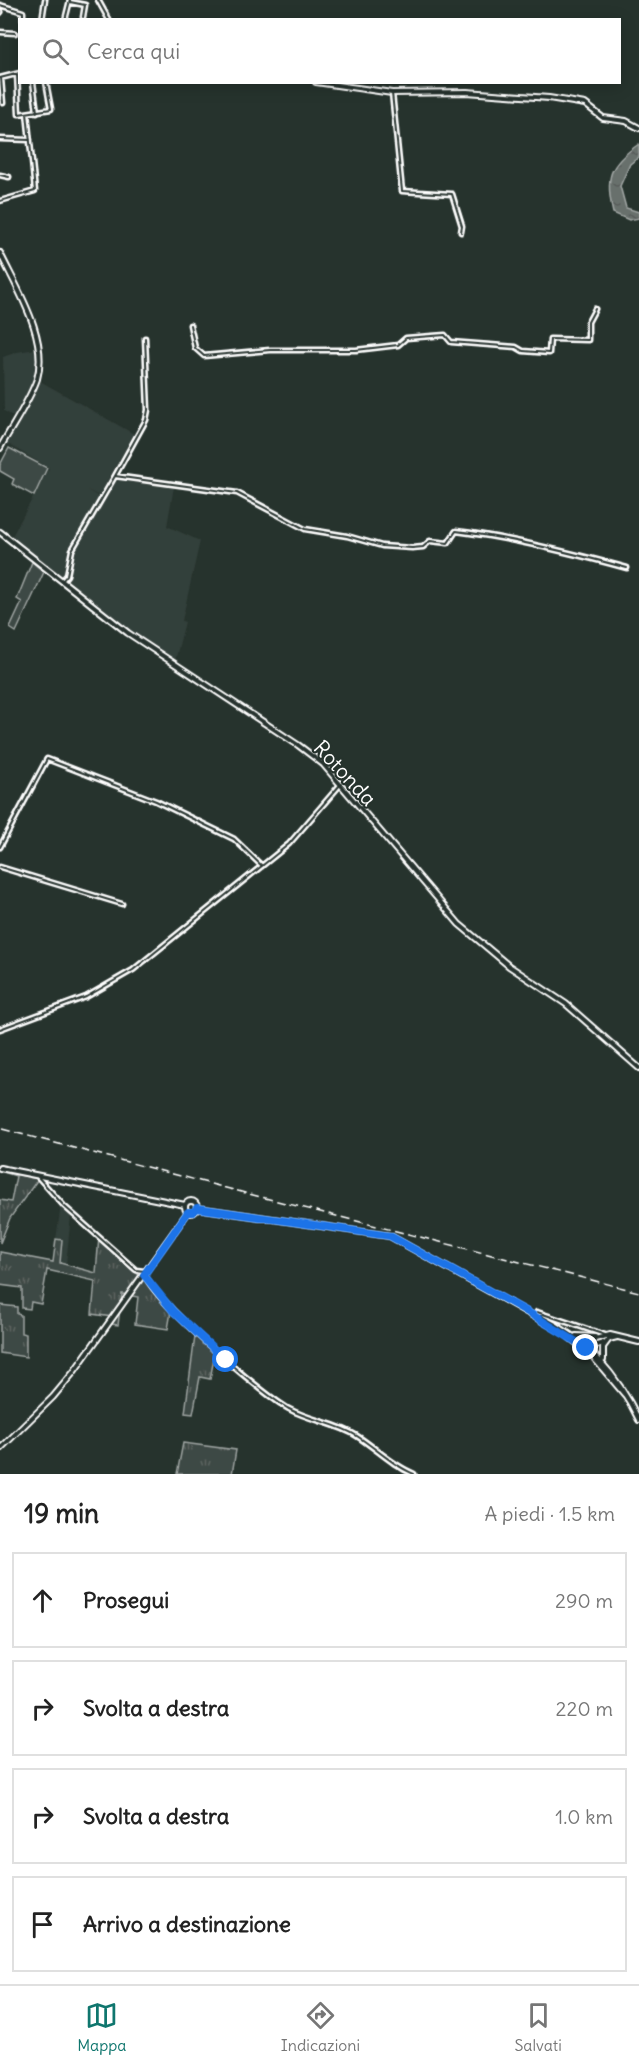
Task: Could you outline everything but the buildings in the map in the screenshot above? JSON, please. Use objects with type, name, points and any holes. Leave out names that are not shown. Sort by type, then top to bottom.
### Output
[{"type":"main road","points":[[330,84],[392,93],[467,92],[549,98],[585,104],[603,118],[626,121],[639,128]]},
{"type":"main road","points":[[0,253],[35,335],[39,363],[35,383],[0,448]]},
{"type":"main road","name":"Rotonda","points":[[0,532],[128,633],[298,745],[322,764],[459,924],[501,960],[566,1004],[639,1068]]},
{"type":"main road","points":[[0,1168],[185,1205],[192,1201],[197,1208],[390,1236],[589,1348],[625,1395],[639,1420]]},
{"type":"main road","points":[[185,1205],[188,1212]]},
{"type":"main road","points":[[0,1449],[53,1397],[188,1212],[193,1212],[197,1208]]},
{"type":"main road","points":[[526,1311],[537,1313],[580,1338],[604,1335],[639,1342]]},
{"type":"main road","points":[[537,1313],[589,1348],[623,1388]]},
{"type":"main road","points":[[565,1334],[604,1368]]},
{"type":"main road","points":[[589,1348],[590,1343],[604,1335]]},
{"type":"main road","points":[[589,1348],[620,1337]]},
{"type":"main road","points":[[606,1341],[602,1357],[623,1388],[625,1395]]},
{"type":"street","points":[[42,18],[45,0]]},
{"type":"street","points":[[98,0],[108,18]]},
{"type":"street","points":[[66,18],[70,1],[86,5],[83,17]]},
{"type":"street","points":[[0,5],[23,12],[23,18]]},
{"type":"street","points":[[0,32],[15,33]]},
{"type":"street","points":[[3,102],[0,78],[18,74]]},
{"type":"street","points":[[18,84],[19,114],[51,109],[46,84]]},
{"type":"street","points":[[33,84],[37,112]]},
{"type":"street","points":[[392,93],[402,191],[452,194],[462,226],[461,232]]},
{"type":"street","points":[[0,201],[36,191],[27,113]]},
{"type":"street","points":[[0,139],[30,140]]},
{"type":"street","points":[[0,175],[9,177]]},
{"type":"street","points":[[190,325],[195,348],[204,356],[270,350],[356,350],[398,345],[406,338],[445,335],[451,342],[516,347],[523,351],[549,353],[550,339],[588,340],[588,322],[596,309]]},
{"type":"street","points":[[62,582],[67,575],[72,550],[146,420],[148,410],[145,338]]},
{"type":"street","points":[[116,476],[237,493],[305,529],[347,536],[390,548],[418,548],[430,541],[448,543],[454,532],[460,532],[542,545],[571,555],[627,568]]},
{"type":"street","points":[[0,847],[47,759],[156,801],[234,839],[262,866]]},
{"type":"street","points":[[0,1029],[56,1009],[109,985],[133,970],[297,836],[340,785]]},
{"type":"street","points":[[0,867],[122,904]]},
{"type":"street","points":[[38,1175],[64,1206],[136,1270],[144,1271],[147,1281],[173,1311],[226,1360],[286,1408],[344,1429],[399,1467],[414,1474]]},
{"type":"street","points":[[138,1281],[147,1281]]},
{"type":"street","points":[[537,1313],[604,1335]]},
{"type":"shaded area","points":[[36,349],[34,382],[14,417],[4,411],[3,357]]},
{"type":"shaded area","points":[[40,381],[134,434],[99,496],[87,490],[99,497],[68,554],[66,574],[62,580],[41,562],[40,558],[33,557],[11,538],[49,468],[6,443]]},
{"type":"shaded area","points":[[118,478],[174,487],[167,526],[200,541],[182,621],[185,622],[175,661],[98,608],[67,581],[70,558]]},
{"type":"shaded area","points":[[61,1205],[71,1215],[66,1265],[60,1264],[62,1240],[56,1239]]},
{"type":"green space","points":[[9,448],[47,468],[34,496],[12,484],[14,479],[0,471],[0,465]]},
{"type":"green space","points":[[32,562],[44,572],[16,632],[10,628],[22,602],[17,599]]},
{"type":"green space","points":[[0,1171],[38,1179],[10,1218],[0,1243],[0,1200],[11,1202],[16,1176]]},
{"type":"green space","points":[[99,1237],[144,1280],[171,1312],[168,1329],[135,1324],[138,1297],[122,1294],[118,1325],[111,1324],[112,1317],[92,1314],[95,1281],[47,1270],[41,1304],[31,1302],[30,1309],[22,1308],[22,1288],[0,1285],[0,1252],[53,1262],[56,1239],[62,1240],[60,1263],[96,1273]]},
{"type":"green space","points":[[0,1305],[17,1307],[17,1314],[21,1315],[21,1333],[26,1334],[26,1357],[0,1353]]},
{"type":"green space","points":[[195,1336],[215,1353],[210,1379],[200,1377],[193,1414],[185,1413]]},
{"type":"green space","points":[[183,1443],[236,1450],[232,1474],[177,1474]]},
{"type":"water","points":[[639,144],[639,157],[630,164],[620,186],[626,208],[639,212],[639,218],[629,220],[613,213],[609,190],[611,173],[621,159]]},
{"type":"railway","points":[[2,1129],[639,1292]]},
{"type":"route","points":[[226,1360],[173,1311],[144,1275],[144,1271],[188,1212],[193,1212],[197,1208],[390,1236],[526,1311],[586,1348]]}]
